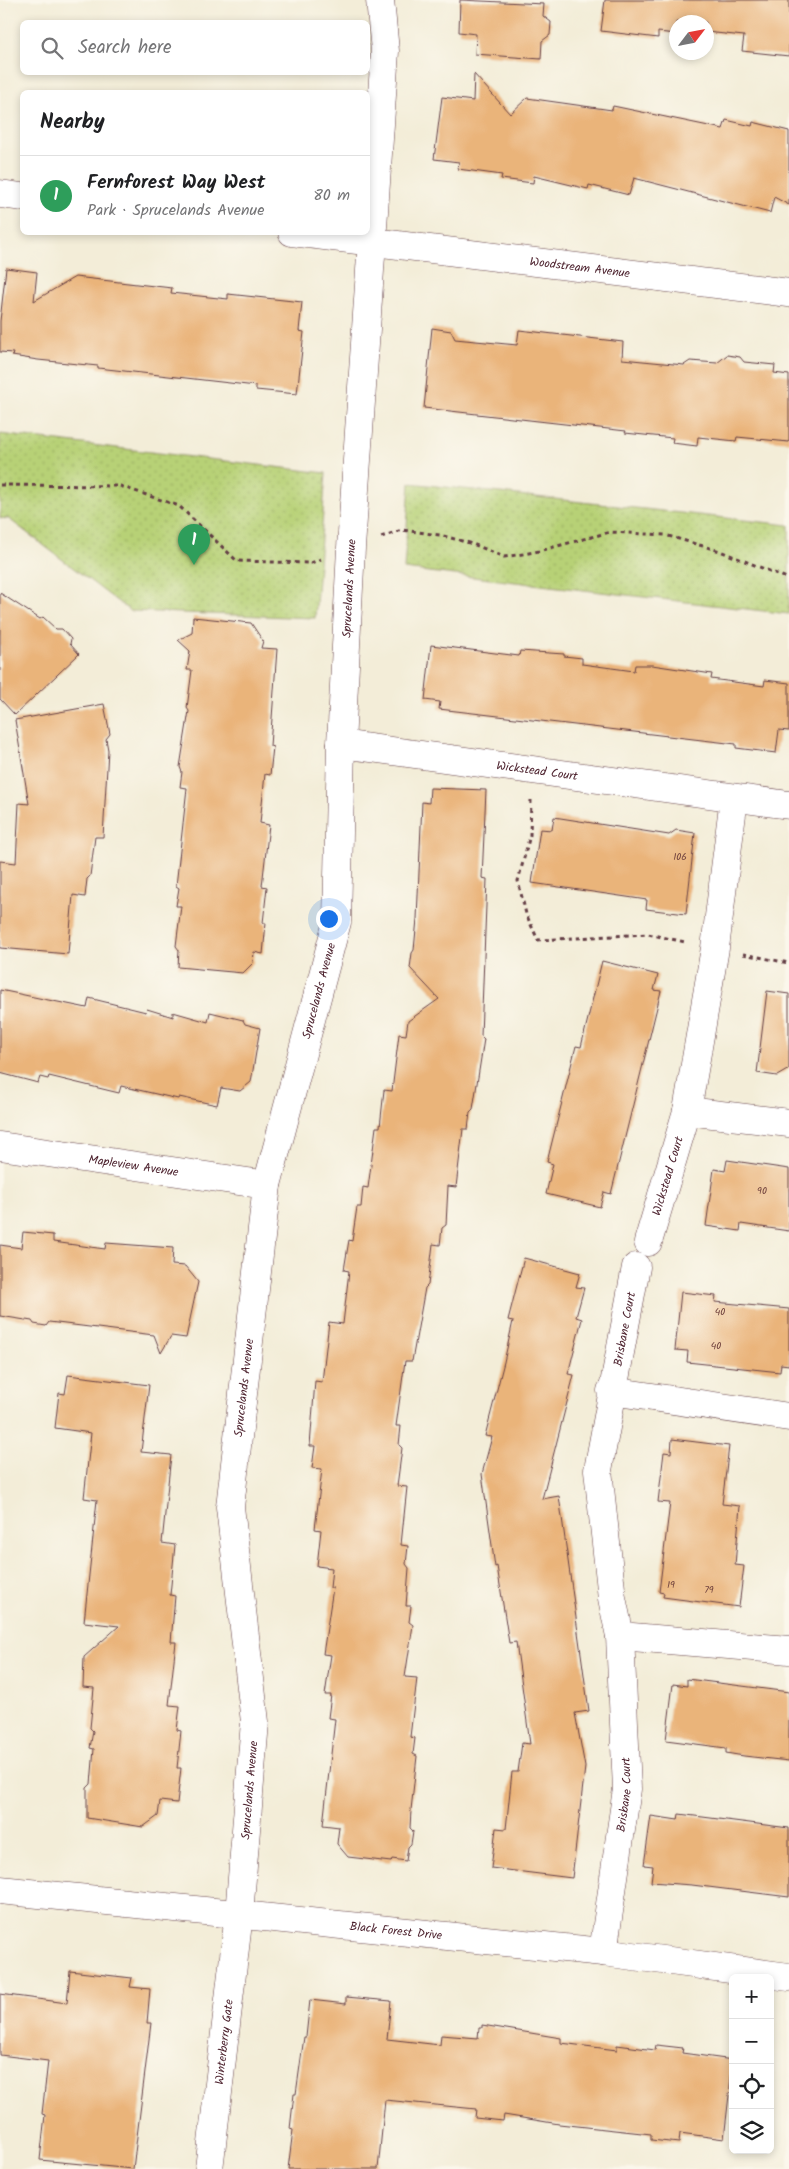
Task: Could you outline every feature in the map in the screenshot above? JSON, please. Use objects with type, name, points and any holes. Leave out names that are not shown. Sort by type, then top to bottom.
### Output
[{"type":"street","name":"Sprucelands Avenue","points":[[239,1914],[255,1722],[230,1507],[267,1185],[337,922],[341,744],[351,548],[385,51],[380,0]]},
{"type":"street","points":[[0,194],[20,197]]},
{"type":"street","name":"Woodstream Avenue","points":[[314,235],[789,293]]},
{"type":"street","name":"Wickstead Court","points":[[341,744],[789,805]]},
{"type":"street","name":"Wickstead Court","points":[[648,1242],[688,1111],[715,948],[734,798]]},
{"type":"street","points":[[688,1111],[789,1122]]},
{"type":"street","name":"Mapleview Avenue","points":[[0,1146],[267,1185]]},
{"type":"street","name":"Brisbane Court","points":[[603,1952],[627,1789],[620,1636],[612,1598],[598,1470],[611,1391],[636,1267]]},
{"type":"street","points":[[611,1391],[789,1417]]},
{"type":"street","points":[[620,1636],[789,1650]]},
{"type":"street","name":"Black Forest Drive","points":[[0,1890],[603,1952],[789,1977]]},
{"type":"street","name":"Winterberry Gate","points":[[209,2169],[239,1914]]},
{"type":"path","points":[[0,486],[120,486],[179,506],[237,561],[311,563],[402,530],[440,535],[473,544],[504,557],[535,552],[610,532],[665,535],[720,551],[789,579]]},
{"type":"path","points":[[532,770],[530,835],[518,881],[526,914],[538,940],[648,934],[789,963]]},
{"type":"green space","points":[[0,434],[326,473],[315,618],[130,611],[9,519],[0,518]]},
{"type":"green space","points":[[410,483],[789,525],[789,614],[404,569]]},
{"type":"building","points":[[460,0],[544,4],[543,16],[551,22],[550,35],[542,41],[541,59],[475,54],[476,34],[459,32]]},
{"type":"building","points":[[605,0],[789,0],[789,56],[742,51],[744,36],[714,33],[714,15],[669,15],[669,33],[658,32],[658,38],[601,31]]},
{"type":"building","points":[[474,74],[510,114],[527,98],[612,110],[613,106],[723,129],[726,120],[752,126],[753,122],[789,131],[789,205],[774,197],[770,213],[634,178],[629,195],[589,185],[588,189],[534,176],[533,183],[501,179],[502,175],[458,169],[459,162],[434,159],[442,97],[473,101]]},
{"type":"building","points":[[6,268],[37,272],[34,301],[75,277],[172,288],[171,293],[228,299],[228,294],[302,302],[299,331],[304,332],[297,394],[256,390],[256,386],[38,360],[12,356],[13,353],[0,352],[0,321]]},
{"type":"building","points":[[432,328],[451,331],[455,339],[517,345],[519,330],[623,342],[622,359],[684,365],[690,361],[717,363],[727,355],[740,357],[744,362],[775,365],[774,373],[789,375],[789,442],[737,437],[736,441],[698,437],[697,446],[672,443],[673,438],[625,433],[626,431],[424,408]]},
{"type":"building","points":[[0,593],[40,619],[43,617],[56,629],[62,629],[71,639],[70,644],[79,654],[15,715],[0,699]]},
{"type":"building","points":[[193,617],[251,623],[263,641],[261,648],[277,649],[270,746],[273,747],[270,775],[265,774],[260,823],[269,825],[262,886],[267,887],[263,923],[266,923],[263,954],[254,952],[253,963],[243,973],[178,967],[179,950],[176,946],[181,906],[176,906],[179,888],[176,886],[187,788],[180,787],[182,772],[180,767],[189,711],[187,708],[192,670],[187,670],[190,651],[178,640],[192,633]]},
{"type":"building","points":[[431,645],[519,656],[520,651],[564,654],[564,656],[582,658],[582,664],[634,671],[635,665],[652,665],[712,674],[711,679],[764,686],[765,680],[789,683],[789,731],[779,730],[776,753],[736,748],[736,744],[439,709],[440,702],[425,700]]},
{"type":"building","points":[[104,704],[110,734],[106,739],[108,750],[103,837],[95,837],[85,897],[73,895],[68,954],[0,948],[0,861],[16,863],[19,803],[29,804],[15,720]]},
{"type":"building","points":[[430,788],[486,790],[482,878],[487,879],[481,1036],[484,1039],[473,1109],[470,1112],[468,1129],[463,1129],[456,1187],[448,1186],[446,1225],[442,1228],[440,1245],[433,1244],[428,1285],[425,1288],[412,1361],[405,1361],[396,1426],[401,1426],[399,1445],[402,1448],[397,1486],[407,1487],[401,1545],[408,1546],[406,1564],[409,1568],[406,1606],[411,1606],[409,1622],[413,1625],[405,1677],[417,1678],[410,1737],[415,1738],[413,1754],[417,1756],[411,1810],[410,1828],[413,1831],[411,1844],[408,1847],[406,1861],[392,1859],[391,1862],[348,1857],[337,1844],[339,1827],[323,1825],[335,1719],[328,1718],[331,1695],[325,1695],[331,1655],[323,1654],[333,1588],[330,1588],[332,1568],[317,1566],[321,1530],[315,1529],[322,1469],[312,1468],[315,1446],[310,1446],[315,1381],[322,1382],[329,1322],[343,1324],[349,1271],[344,1270],[349,1240],[352,1241],[357,1207],[361,1207],[363,1187],[368,1188],[376,1127],[380,1127],[384,1090],[392,1091],[399,1034],[406,1035],[408,1021],[439,999],[410,968],[417,919],[422,802],[429,803]]},
{"type":"building","points":[[554,817],[669,835],[676,830],[695,833],[686,914],[646,909],[647,900],[532,883],[540,829],[552,830]]},
{"type":"building","points":[[602,961],[658,975],[654,990],[661,991],[611,1194],[604,1192],[600,1207],[546,1194],[553,1164],[547,1162],[576,1046],[581,1047]]},
{"type":"building","points":[[0,990],[87,1008],[89,998],[146,1012],[147,1009],[173,1017],[173,1012],[208,1022],[210,1012],[243,1020],[245,1024],[260,1028],[251,1082],[240,1091],[221,1088],[217,1105],[179,1097],[178,1099],[121,1086],[119,1093],[49,1076],[48,1079],[40,1077],[38,1083],[0,1073]]},
{"type":"building","points":[[767,991],[789,994],[789,1069],[777,1076],[757,1073]]},
{"type":"building","points":[[727,1160],[789,1169],[789,1231],[741,1224],[740,1231],[706,1226],[714,1169],[725,1171]]},
{"type":"building","points":[[23,1232],[53,1235],[53,1242],[105,1249],[106,1243],[173,1248],[172,1265],[185,1266],[198,1282],[186,1338],[171,1336],[161,1353],[154,1335],[49,1322],[46,1326],[34,1324],[32,1321],[0,1316],[0,1245],[21,1248]]},
{"type":"building","points":[[524,1258],[580,1273],[576,1287],[584,1288],[576,1317],[582,1319],[568,1374],[574,1375],[542,1499],[559,1496],[589,1711],[575,1713],[585,1767],[572,1878],[491,1868],[496,1828],[506,1829],[512,1772],[518,1772],[522,1743],[530,1744],[516,1642],[509,1643],[497,1566],[495,1567],[482,1474],[492,1437],[485,1436],[513,1321],[508,1320]]},
{"type":"building","points":[[681,1292],[716,1296],[715,1302],[789,1309],[789,1365],[781,1364],[780,1372],[687,1362],[688,1351],[675,1350]]},
{"type":"building","points":[[68,1375],[149,1385],[141,1452],[171,1455],[162,1543],[175,1545],[170,1595],[175,1596],[171,1642],[176,1642],[169,1705],[180,1706],[177,1730],[181,1731],[177,1768],[181,1768],[177,1803],[160,1801],[158,1816],[143,1827],[87,1818],[87,1788],[91,1784],[94,1749],[90,1748],[93,1731],[90,1728],[94,1688],[83,1687],[84,1657],[119,1626],[84,1622],[97,1500],[84,1498],[91,1433],[55,1428],[59,1393],[65,1394]]},
{"type":"building","points":[[672,1439],[729,1446],[722,1504],[740,1506],[735,1565],[744,1566],[739,1607],[663,1597],[664,1593],[659,1592],[670,1503],[658,1502],[664,1452],[671,1453]]},
{"type":"building","points":[[687,1679],[789,1692],[789,1761],[726,1753],[726,1748],[666,1740],[673,1684],[687,1686]]},
{"type":"building","points":[[679,1814],[789,1828],[789,1897],[651,1882],[653,1866],[644,1865],[651,1816],[678,1820]]},
{"type":"building","points":[[70,1971],[132,1978],[130,1987],[150,1989],[147,2023],[151,2023],[133,2169],[40,2160],[45,2115],[42,2114],[48,2061],[0,2055],[0,1994],[67,2003]]},
{"type":"building","points":[[346,1997],[391,2001],[387,2039],[440,2045],[441,2035],[478,2038],[479,2028],[482,2028],[482,2025],[561,2038],[561,2043],[617,2050],[617,2045],[655,2050],[656,2045],[683,2048],[682,2053],[729,2059],[729,2095],[724,2139],[680,2133],[679,2143],[651,2140],[651,2134],[559,2124],[504,2115],[503,2121],[475,2118],[476,2109],[385,2100],[378,2169],[288,2169],[293,2130],[290,2129],[294,2094],[296,2094],[304,2037],[306,2037],[310,2000],[346,2004]]},
{"type":"place","name":"Fernforest Way West","points":[[194,565]]}]
